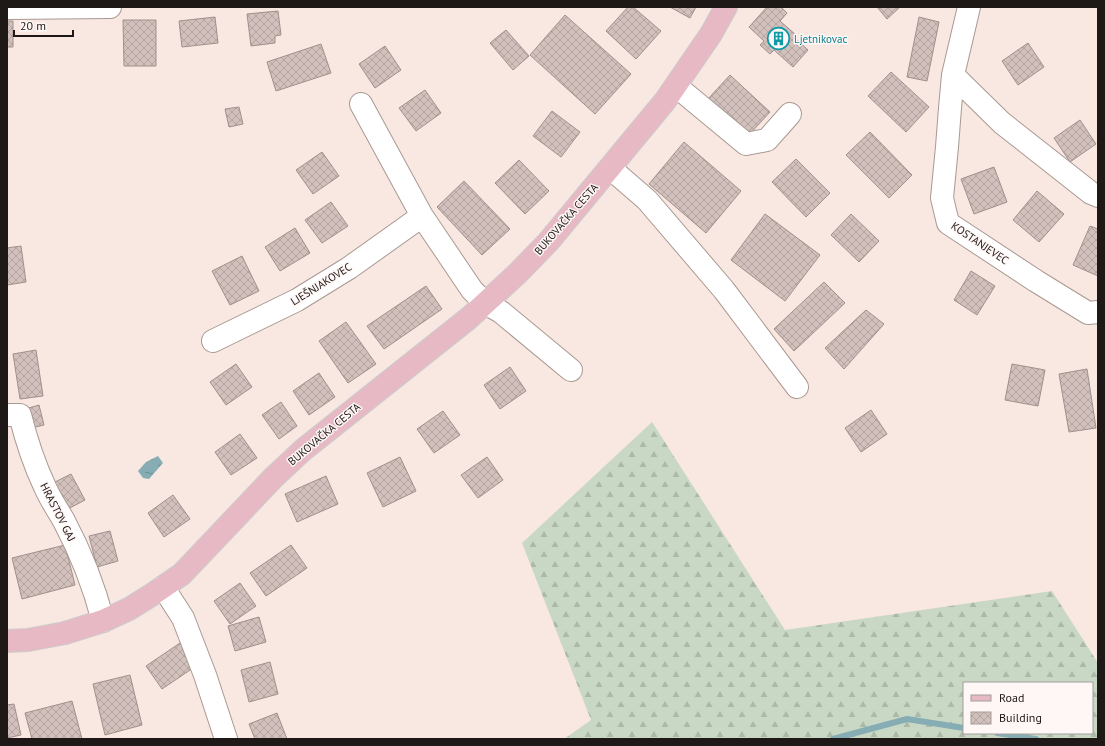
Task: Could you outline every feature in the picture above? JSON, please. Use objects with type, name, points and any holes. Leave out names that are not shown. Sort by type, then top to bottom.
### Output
[{"type":"main road","name":"BUKOVAČKA CESTA","points":[[7,641],[28,640],[65,633],[103,621],[129,609],[182,574],[273,478],[303,450],[469,318],[518,273],[549,241],[676,86],[711,34],[726,7]]},
{"type":"street","points":[[7,8],[110,7]]},
{"type":"street","name":"KOSTANJEVEC","points":[[969,7],[953,75],[942,198],[948,223],[1036,281],[1088,313],[1098,312]]},
{"type":"street","points":[[953,75],[1002,123],[1091,193],[1098,196]]},
{"type":"street","points":[[676,86],[746,144],[768,140],[790,114]]},
{"type":"street","points":[[360,104],[422,216],[472,290],[485,303],[501,312],[571,370]]},
{"type":"street","points":[[610,168],[647,200],[724,290],[797,387]]},
{"type":"street","name":"LJEŠNJAKOVEC","points":[[213,341],[297,300],[349,268],[422,216]]},
{"type":"street","name":"HRASTOV GAJ","points":[[7,415],[20,415],[38,472],[82,558],[103,621]]},
{"type":"street","points":[[163,587],[183,618],[205,675],[226,739]]},
{"type":"green space","points":[[652,422],[785,630],[1052,591],[1098,663],[1098,739],[564,739],[591,720],[522,543]]},
{"type":"water","points":[[158,456],[163,463],[149,479],[143,478],[138,471],[146,462]]},
{"type":"building","points":[[628,7],[633,7],[661,31],[636,59],[606,31]]},
{"type":"building","points":[[670,7],[696,7],[690,18]]},
{"type":"building","name":"Ljetnikovac","points":[[767,7],[781,7],[787,13],[780,21],[796,35],[794,37],[808,50],[793,67],[774,50],[770,54],[760,45],[764,41],[749,27]]},
{"type":"building","points":[[877,7],[900,7],[887,19]]},
{"type":"building","points":[[278,11],[281,35],[275,36],[275,43],[251,46],[247,14]]},
{"type":"building","points":[[565,15],[631,74],[595,114],[530,55]]},
{"type":"building","points":[[215,17],[218,43],[182,47],[179,21]]},
{"type":"building","points":[[919,17],[939,22],[927,81],[907,77]]},
{"type":"building","points":[[123,20],[156,20],[156,66],[124,66]]},
{"type":"building","points":[[7,21],[13,21],[13,47],[7,47]]},
{"type":"building","points":[[506,30],[529,56],[513,70],[490,43]]},
{"type":"building","points":[[1028,43],[1044,67],[1018,85],[1002,61]]},
{"type":"building","points":[[321,44],[331,73],[276,91],[267,62]]},
{"type":"building","points":[[385,46],[401,70],[375,88],[359,64]]},
{"type":"building","points":[[891,72],[929,107],[906,132],[868,96]]},
{"type":"building","points":[[730,75],[770,112],[747,137],[707,100]]},
{"type":"building","points":[[425,90],[441,113],[416,131],[399,108]]},
{"type":"building","points":[[239,107],[243,124],[229,127],[225,109]]},
{"type":"building","points":[[552,111],[580,132],[561,157],[533,136]]},
{"type":"building","points":[[1080,120],[1096,144],[1070,162],[1054,138]]},
{"type":"building","points":[[870,132],[912,175],[889,198],[846,155]]},
{"type":"building","points":[[684,142],[741,191],[706,233],[649,184]]},
{"type":"building","points":[[322,152],[339,176],[313,194],[296,170]]},
{"type":"building","points":[[796,159],[830,193],[806,217],[772,182]]},
{"type":"building","points":[[519,160],[549,191],[525,214],[495,183]]},
{"type":"building","points":[[994,167],[1007,202],[974,214],[961,179]]},
{"type":"building","points":[[464,181],[510,229],[482,255],[437,207]]},
{"type":"building","points":[[1037,191],[1064,214],[1039,242],[1013,220]]},
{"type":"building","points":[[331,202],[348,226],[322,243],[305,220]]},
{"type":"building","points":[[765,214],[820,255],[785,301],[731,260]]},
{"type":"building","points":[[851,214],[879,241],[859,262],[831,235]]},
{"type":"building","points":[[1090,226],[1098,229],[1098,276],[1073,265]]},
{"type":"building","points":[[295,228],[310,253],[280,271],[265,247]]},
{"type":"building","points":[[21,246],[26,282],[7,285],[7,248]]},
{"type":"building","points":[[242,256],[259,291],[230,305],[212,271]]},
{"type":"building","points":[[971,271],[995,286],[977,315],[954,300]]},
{"type":"building","points":[[824,282],[845,303],[794,351],[774,329]]},
{"type":"building","points":[[426,286],[442,309],[384,349],[367,326]]},
{"type":"building","points":[[866,310],[884,324],[844,369],[825,348]]},
{"type":"building","points":[[346,322],[376,364],[348,383],[319,341]]},
{"type":"building","points":[[36,350],[43,396],[20,399],[13,354]]},
{"type":"building","points":[[236,364],[252,387],[226,405],[210,382]]},
{"type":"building","points":[[1012,364],[1045,370],[1038,406],[1005,400]]},
{"type":"building","points":[[510,367],[526,391],[500,409],[484,385]]},
{"type":"building","points":[[1087,369],[1096,428],[1069,432],[1059,374]]},
{"type":"building","points":[[319,373],[335,397],[309,415],[293,391]]},
{"type":"building","points":[[281,402],[297,426],[279,439],[262,415]]},
{"type":"building","points":[[39,405],[44,425],[27,429],[22,410]]},
{"type":"building","points":[[871,410],[887,434],[861,452],[845,428]]},
{"type":"building","points":[[443,411],[460,435],[434,453],[417,429]]},
{"type":"building","points":[[240,434],[257,458],[231,475],[215,452]]},
{"type":"building","points":[[400,457],[416,491],[383,507],[367,473]]},
{"type":"building","points":[[487,457],[503,480],[478,498],[461,475]]},
{"type":"building","points":[[71,474],[85,500],[64,511],[51,484]]},
{"type":"building","points":[[326,476],[338,504],[297,522],[285,494]]},
{"type":"building","points":[[173,495],[190,519],[164,537],[148,513]]},
{"type":"building","points":[[110,531],[118,561],[97,567],[89,536]]},
{"type":"building","points":[[65,545],[75,585],[22,599],[12,558]]},
{"type":"building","points":[[291,545],[307,568],[266,596],[250,573]]},
{"type":"building","points":[[240,583],[256,606],[230,624],[214,601]]},
{"type":"building","points":[[259,617],[266,642],[235,651],[228,626]]},
{"type":"building","points":[[180,643],[196,666],[162,689],[146,666]]},
{"type":"building","points":[[270,662],[278,694],[249,702],[241,670]]},
{"type":"building","points":[[130,675],[142,725],[105,735],[93,684]]},
{"type":"building","points":[[72,701],[82,739],[32,739],[25,713]]},
{"type":"building","points":[[14,704],[21,735],[7,738],[7,705]]},
{"type":"building","points":[[277,713],[287,739],[255,739],[249,724]]},
{"type":"waterway","points":[[833,739],[907,719],[963,728]]},
{"type":"waterway","points":[[1004,734],[1036,739]]},
{"type":"place","name":"Ljetnikovac","points":[[779,39]]}]
